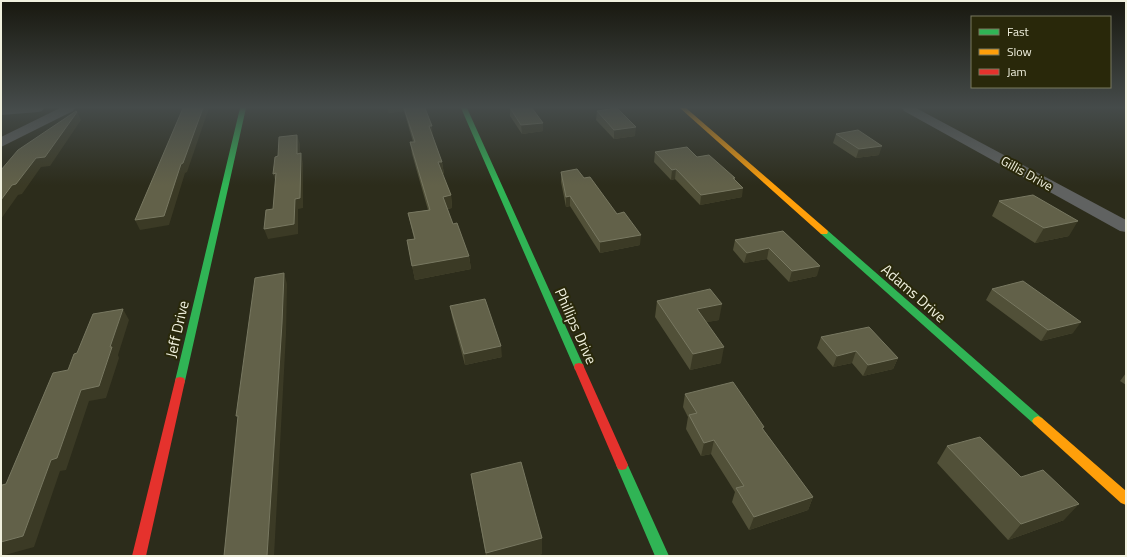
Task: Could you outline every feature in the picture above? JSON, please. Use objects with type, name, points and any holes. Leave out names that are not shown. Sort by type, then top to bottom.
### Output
[{"type":"street","points":[[1,143],[17,134]]},
{"type":"street","name":"Jeff Drive","points":[[139,556],[237,134]]},
{"type":"street","name":"Phillips Drive","points":[[475,134],[662,556]]},
{"type":"street","name":"Adams Drive","points":[[712,134],[1126,499]]},
{"type":"street","name":"Gillis Drive","points":[[956,134],[1126,227]]},
{"type":"building","points":[[42,134],[61,134],[45,157],[36,158],[16,184],[12,185],[1,200],[1,170],[18,150]]},
{"type":"building","points":[[172,134],[194,134],[183,163],[181,164],[164,216],[135,220]]},
{"type":"building","points":[[412,134],[432,134],[442,162],[438,162],[451,195],[443,197],[453,224],[457,223],[469,256],[412,266],[407,240],[415,239],[408,213],[430,210],[410,142],[415,142]]},
{"type":"building","points":[[836,134],[864,134],[882,146],[859,149]]},
{"type":"building","points":[[297,135],[297,154],[301,153],[300,198],[295,199],[294,224],[264,229],[266,210],[273,209],[276,173],[273,174],[275,157],[278,156],[279,137]]},
{"type":"building","points":[[687,147],[697,157],[709,155],[735,178],[733,178],[743,188],[701,195],[676,169],[672,170],[655,152]]},
{"type":"building","points":[[577,169],[584,178],[590,177],[617,214],[624,212],[641,235],[600,242],[570,196],[566,197],[561,172]]},
{"type":"building","points":[[1033,195],[1078,221],[1044,228],[999,201]]},
{"type":"building","points":[[783,231],[820,266],[792,271],[769,248],[747,253],[735,240]]},
{"type":"building","points":[[284,273],[267,556],[224,556],[238,416],[236,416],[255,278]]},
{"type":"building","points":[[1023,281],[1081,322],[1048,330],[992,289]]},
{"type":"building","points":[[710,289],[722,304],[697,309],[724,347],[693,354],[657,301]]},
{"type":"building","points":[[485,299],[501,346],[464,354],[450,306]]},
{"type":"building","points":[[123,309],[99,386],[81,390],[57,458],[51,460],[23,536],[1,542],[1,487],[2,485],[6,484],[53,373],[68,370],[74,354],[77,353],[93,314]]},
{"type":"building","points":[[869,327],[898,358],[868,365],[856,351],[837,356],[821,337]]},
{"type":"building","points":[[733,382],[764,427],[762,428],[813,497],[754,517],[736,488],[744,486],[714,440],[704,443],[689,415],[697,413],[685,394]]},
{"type":"building","points":[[980,437],[1021,477],[1043,470],[1079,504],[1021,524],[947,446]]},
{"type":"building","points":[[521,462],[542,538],[486,553],[471,474]]},
{"type":"traffic: fast","points":[[180,381],[237,134]]},
{"type":"traffic: fast","points":[[476,134],[579,367]]},
{"type":"traffic: fast","points":[[824,232],[1038,421]]},
{"type":"traffic: fast","points":[[622,465],[662,556]]},
{"type":"traffic: slow","points":[[713,134],[824,232]]},
{"type":"traffic: slow","points":[[1038,421],[1126,499]]},
{"type":"traffic: jam","points":[[579,367],[622,465]]},
{"type":"traffic: jam","points":[[139,556],[180,381]]}]
